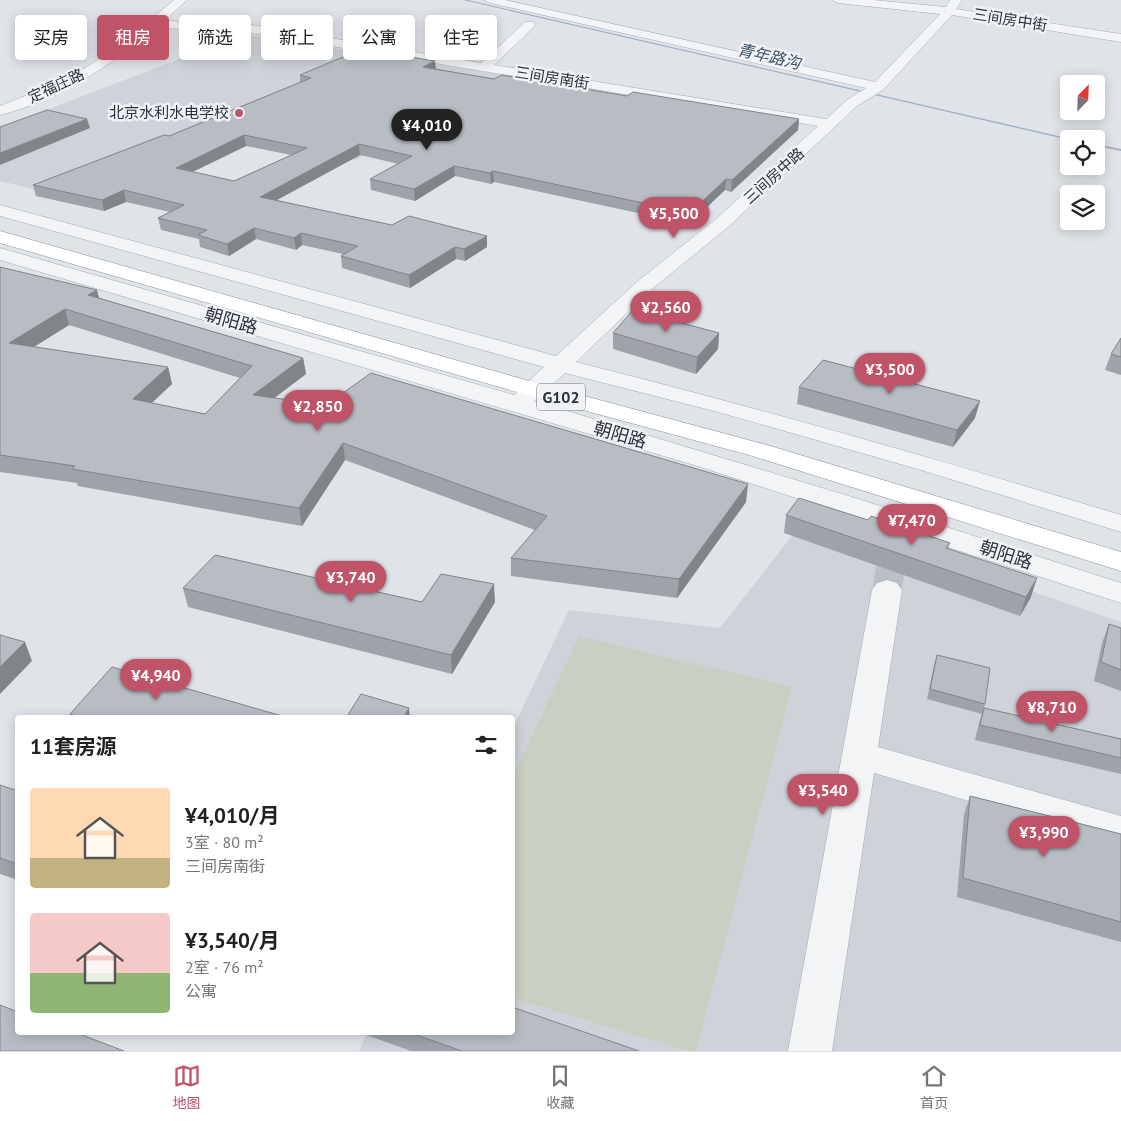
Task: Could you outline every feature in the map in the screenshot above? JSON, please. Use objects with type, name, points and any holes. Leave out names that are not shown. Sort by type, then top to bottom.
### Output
[{"type":"highway","name":"朝阳路","points":[[0,227],[538,384],[1121,562]]},
{"type":"highway","name":"朝阳路","points":[[0,237],[538,384],[776,442],[1121,546]]},
{"type":"street","name":"定福庄路","points":[[164,15],[180,0]]},
{"type":"street","points":[[490,0],[877,88]]},
{"type":"street","name":"三间房中街","points":[[838,0],[953,6],[1121,38]]},
{"type":"street","name":"三间房中路","points":[[538,384],[645,284],[722,222],[856,100],[877,88],[953,6]]},
{"type":"street","name":"三间房南街","points":[[169,25],[240,27],[830,124]]},
{"type":"street","points":[[484,67],[529,25]]},
{"type":"street","name":"定福庄路","points":[[0,111],[107,60]]},
{"type":"street","name":"朝阳路","points":[[0,210],[538,384],[898,519],[1121,593]]},
{"type":"street","name":"朝阳路","points":[[0,254],[538,384],[726,407],[930,465],[1121,524]]},
{"type":"street","points":[[810,1051],[887,590]]},
{"type":"street","points":[[859,755],[1121,831]]},
{"type":"shaded area","name":"北京水利水电学校","points":[[251,35],[261,37],[261,60],[333,60],[333,48],[343,49],[343,60],[410,60],[506,75],[356,160],[237,137],[97,204],[0,181],[0,128],[179,59],[251,60]]},
{"type":"shaded area","points":[[809,514],[1121,622],[1121,1051],[359,1051],[366,1035],[515,1035],[515,724],[569,610],[720,628]]},
{"type":"green space","points":[[579,636],[792,687],[696,1051],[687,1051],[515,999],[515,772]]},
{"type":"building","points":[[343,57],[343,60],[415,60],[415,58],[435,61],[423,67],[494,79],[502,75],[627,96],[633,92],[799,119],[732,180],[726,179],[690,213],[493,171],[490,173],[454,166],[414,189],[370,179],[412,156],[359,144],[260,197],[392,225],[409,216],[487,236],[464,249],[455,247],[409,275],[341,256],[358,246],[301,233],[294,238],[254,228],[227,244],[198,235],[207,230],[158,218],[184,205],[124,190],[102,200],[33,185],[164,135],[169,136],[311,78],[300,75]],"holes":[[[244,135],[307,148],[234,181],[176,168]]]},
{"type":"building","points":[[47,110],[87,119],[0,153],[0,127]]},
{"type":"building","points":[[0,267],[97,290],[88,295],[303,358],[253,395],[326,405],[371,373],[748,484],[679,579],[511,558],[547,516],[343,443],[299,508],[72,469],[75,466],[0,455]],"holes":[[[65,309],[252,366],[205,414],[133,399],[168,367],[9,343]]]},
{"type":"building","points":[[633,310],[719,333],[697,357],[613,333]]},
{"type":"building","points":[[1121,338],[1121,357],[1111,354]]},
{"type":"building","points":[[823,360],[980,401],[957,430],[799,387]]},
{"type":"building","points":[[799,498],[868,520],[871,516],[950,543],[946,548],[1037,578],[1026,597],[786,515]]},
{"type":"building","points":[[215,555],[422,602],[441,574],[494,584],[451,655],[183,588]]},
{"type":"building","points":[[1109,624],[1121,628],[1121,670],[1101,662]]},
{"type":"building","points":[[0,635],[25,642],[0,667]]},
{"type":"building","points":[[937,655],[990,668],[985,704],[930,689]]},
{"type":"building","points":[[112,667],[279,715],[73,715],[70,714]]},
{"type":"building","points":[[361,694],[409,708],[405,715],[348,715]]},
{"type":"building","points":[[984,708],[1121,739],[1121,758],[980,725]]},
{"type":"building","points":[[0,785],[15,790],[15,863],[0,858]]},
{"type":"building","points":[[970,796],[1121,834],[1121,922],[963,878]]},
{"type":"building","points":[[0,1005],[15,1011],[15,1035],[82,1035],[124,1051],[0,1051]]},
{"type":"building","points":[[515,1008],[639,1051],[462,1051],[417,1035],[515,1035]]},
{"type":"waterway","name":"青年路沟","points":[[464,0],[1060,137]]},
{"type":"waterway","name":"青年路沟","points":[[1105,147],[1121,150]]},
{"type":"tunnel","points":[[887,590],[896,533]]},
{"type":"place","name":"北京水利水电学校","points":[[239,113]]}]
